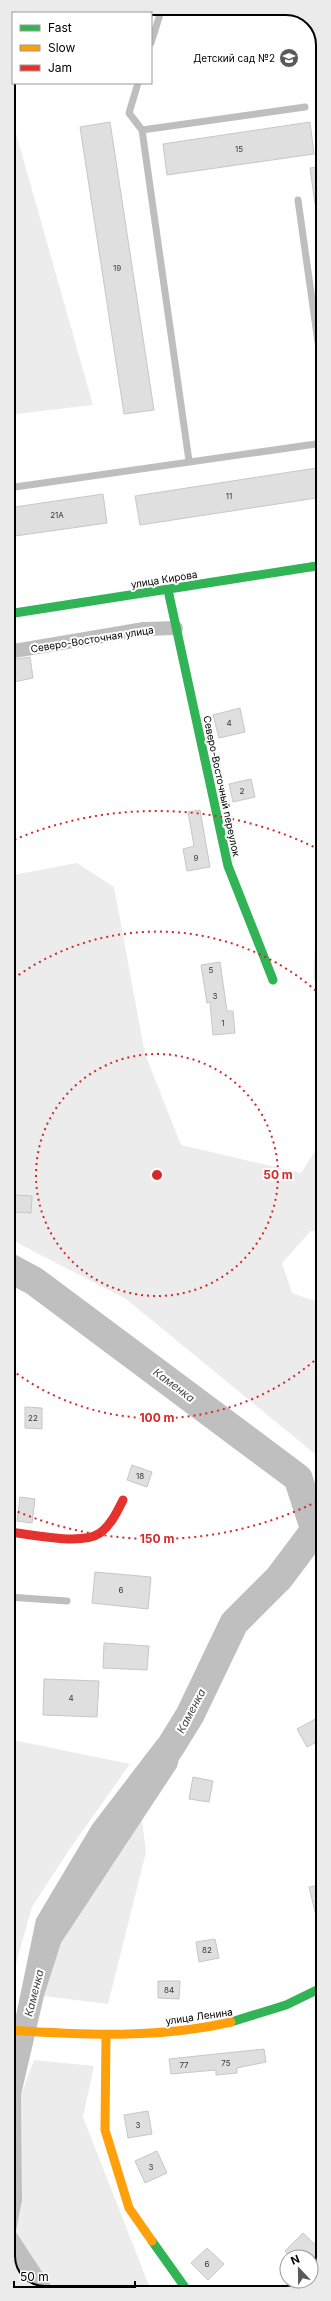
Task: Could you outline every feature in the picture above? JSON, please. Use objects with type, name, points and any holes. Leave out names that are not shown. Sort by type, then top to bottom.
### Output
[{"type":"street","name":"улица Кирова","points":[[15,613],[316,566]]},
{"type":"street","name":"Северо-Восточный переулок","points":[[168,590],[228,866],[273,980]]},
{"type":"street","name":"Северо-Восточная улица","points":[[15,651],[144,629],[176,628]]},
{"type":"street","points":[[15,1533],[79,1538],[95,1537],[112,1522],[123,1500]]},
{"type":"street","name":"улица Ленина","points":[[15,2030],[106,2036],[218,2026],[275,2011],[316,1990]]},
{"type":"street","points":[[106,2036],[105,2130],[129,2208],[184,2286]]},
{"type":"lane","points":[[152,40],[160,15]]},
{"type":"lane","points":[[138,84],[129,113],[142,130],[189,461]]},
{"type":"lane","points":[[142,130],[305,107]]},
{"type":"lane","points":[[298,200],[316,328]]},
{"type":"lane","points":[[15,487],[316,444]]},
{"type":"lane","points":[[15,1597],[67,1601]]},
{"type":"shaded area","points":[[15,130],[93,405],[15,414]]},
{"type":"shaded area","points":[[77,863],[114,887],[145,1054],[181,1145],[301,1173],[316,1150],[316,1231],[311,1231],[282,1263],[292,1293],[316,1302],[316,1456],[126,1299],[15,1242],[15,875]]},
{"type":"shaded area","points":[[316,924],[316,984],[313,977]]},
{"type":"shaded area","points":[[15,1740],[130,1764],[69,1850],[32,1907],[15,1967]]},
{"type":"shaded area","points":[[142,1820],[146,1852],[108,2004],[44,1996],[61,1943]]},
{"type":"shaded area","points":[[34,2060],[94,2066],[83,2117],[149,2286],[51,2286],[16,2232],[22,2200],[21,2095]]},
{"type":"water","points":[[190,1715],[177,1767],[61,1943],[44,1996],[21,2095],[22,2200],[16,2232],[51,2286],[37,2285],[27,2280],[20,2273],[15,2260],[15,2020],[36,1919],[92,1825],[157,1740]]},
{"type":"building","points":[[110,122],[154,410],[124,414],[80,127]]},
{"type":"building","points":[[310,122],[314,154],[167,175],[163,144]]},
{"type":"building","points":[[316,167],[316,204],[315,204],[310,168]]},
{"type":"building","points":[[316,468],[316,498],[140,525],[135,496]]},
{"type":"building","points":[[103,494],[107,523],[15,536],[15,507]]},
{"type":"building","points":[[30,657],[33,678],[15,682],[15,659]]},
{"type":"building","points":[[240,708],[245,732],[219,738],[213,715]]},
{"type":"building","points":[[251,779],[255,797],[233,802],[229,784]]},
{"type":"building","points":[[200,810],[210,867],[187,871],[183,849],[194,846],[188,812]]},
{"type":"building","points":[[220,962],[227,1011],[233,1011],[235,1033],[213,1035],[210,1002],[207,1003],[201,965]]},
{"type":"building","points":[[15,1195],[32,1196],[31,1213],[15,1212]]},
{"type":"building","points":[[25,1407],[42,1408],[42,1429],[25,1428]]},
{"type":"building","points":[[132,1465],[152,1472],[147,1487],[127,1480]]},
{"type":"building","points":[[20,1497],[35,1499],[32,1523],[17,1521]]},
{"type":"building","points":[[95,1572],[151,1577],[148,1609],[92,1603]]},
{"type":"building","points":[[104,1643],[149,1646],[147,1670],[103,1668]]},
{"type":"building","points":[[44,1679],[99,1681],[97,1717],[43,1715]]},
{"type":"building","points":[[316,1719],[316,1742],[307,1747],[297,1729]]},
{"type":"building","points":[[193,1777],[213,1781],[209,1802],[189,1799]]},
{"type":"building","points":[[316,1886],[316,1916],[309,1887]]},
{"type":"building","points":[[215,1939],[219,1958],[199,1962],[196,1942]]},
{"type":"building","points":[[158,1981],[180,1981],[179,1999],[158,1998]]},
{"type":"building","points":[[264,2049],[266,2062],[237,2068],[237,2073],[216,2075],[216,2070],[171,2074],[169,2059]]},
{"type":"building","points":[[148,2111],[152,2134],[128,2138],[124,2115]]},
{"type":"building","points":[[157,2151],[167,2173],[145,2183],[135,2161]]},
{"type":"building","points":[[303,2233],[316,2245],[316,2249],[287,2249]]},
{"type":"building","points":[[207,2248],[224,2264],[208,2280],[191,2263]]},
{"type":"waterway","name":"Каменка","points":[[15,1271],[34,1281],[298,1478],[315,1530],[279,1578],[234,1623],[190,1715],[169,1749]]},
{"type":"traffic: fast","points":[[15,613],[316,566]]},
{"type":"traffic: fast","points":[[168,590],[228,866],[273,980]]},
{"type":"traffic: fast","points":[[231,2022],[286,2005],[316,1990]]},
{"type":"traffic: fast","points":[[152,2241],[184,2286]]},
{"type":"traffic: slow","points":[[15,2030],[92,2034],[148,2033],[176,2031],[231,2022]]},
{"type":"traffic: slow","points":[[106,2036],[105,2130],[129,2208],[152,2241]]},
{"type":"traffic: jam","points":[[15,1533],[69,1539],[92,1537],[100,1533],[107,1526],[123,1500]]},
{"type":"place","name":"Детский сад №2","points":[[289,58]]}]
